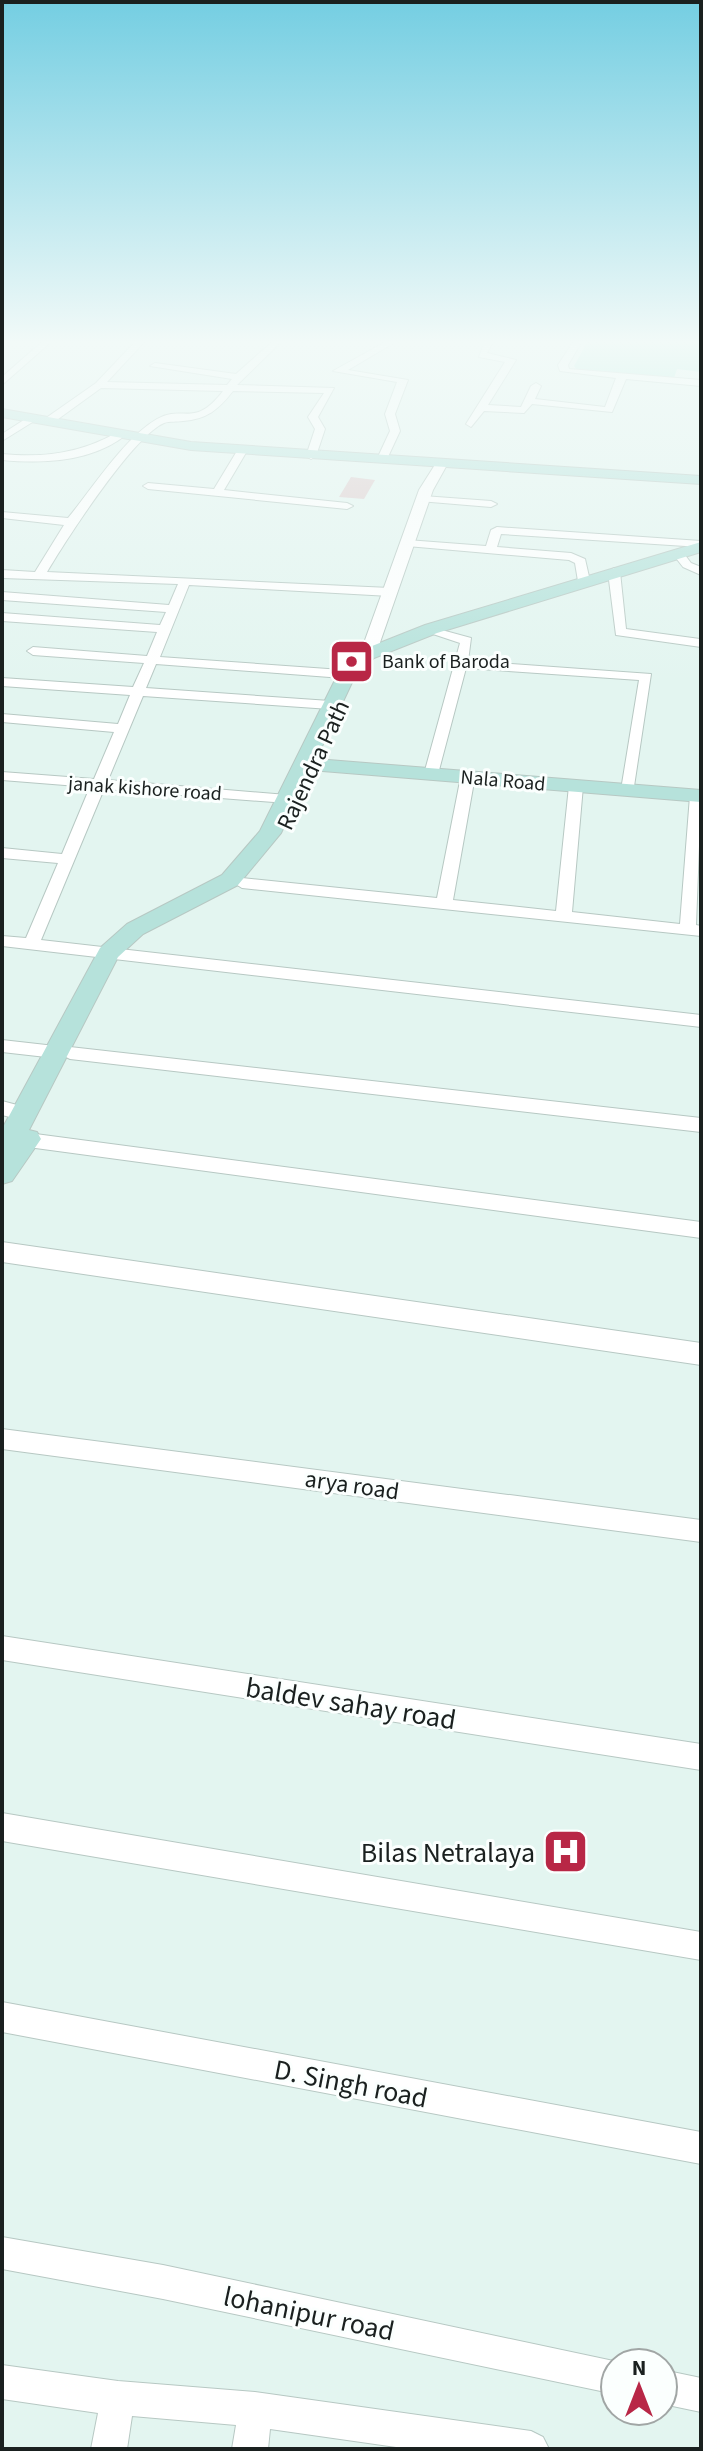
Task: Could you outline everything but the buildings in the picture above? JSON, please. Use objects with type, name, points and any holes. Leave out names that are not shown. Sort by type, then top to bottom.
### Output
[{"type":"main road","points":[[302,455],[701,480]]},
{"type":"main road","points":[[357,668],[431,629],[701,546]]},
{"type":"main road","name":"Rajendra Path","points":[[2,1151],[62,1053],[115,954],[135,929],[230,880],[276,834],[287,799],[310,765],[330,705],[357,668]]},
{"type":"main road","name":"Rajendra Path","points":[[115,954],[242,883],[276,834],[357,668]]},
{"type":"main road","name":"Nala Road","points":[[310,765],[699,796]]},
{"type":"main road","name":"Rajendra Path","points":[[2,1174],[28,1140],[62,1053]]},
{"type":"street","points":[[2,457],[70,455]]},
{"type":"street","points":[[39,575],[71,522],[125,455]]},
{"type":"street","points":[[217,493],[239,455]]},
{"type":"street","points":[[33,651],[357,668],[390,592],[423,499],[442,463]]},
{"type":"street","points":[[148,486],[347,506]]},
{"type":"street","points":[[423,499],[491,504]]},
{"type":"street","points":[[2,515],[71,522]]},
{"type":"street","points":[[490,550],[497,530],[701,546]]},
{"type":"street","points":[[407,543],[576,558],[581,561],[584,581]]},
{"type":"street","points":[[678,553],[687,565],[701,571]]},
{"type":"street","points":[[614,572],[620,632],[700,643]]},
{"type":"street","points":[[173,609],[2,595],[8,574],[390,592]]},
{"type":"street","points":[[31,945],[185,581]]},
{"type":"street","points":[[2,617],[165,629]]},
{"type":"street","points":[[431,629],[467,641],[431,774]]},
{"type":"street","points":[[460,664],[646,677],[628,790]]},
{"type":"street","points":[[2,682],[330,705]]},
{"type":"street","points":[[2,718],[124,729]]},
{"type":"street","name":"janak kishore road","points":[[2,776],[287,799]]},
{"type":"street","points":[[444,904],[468,776]]},
{"type":"street","points":[[564,915],[576,786]]},
{"type":"street","points":[[242,883],[695,930],[699,796]]},
{"type":"street","points":[[2,853],[68,859]]},
{"type":"street","points":[[2,941],[701,1021]]},
{"type":"street","points":[[2,1046],[701,1125]]},
{"type":"street","points":[[2,1108],[25,1114]]},
{"type":"street","points":[[28,1140],[701,1230]]},
{"type":"street","points":[[2,1252],[701,1354]]},
{"type":"street","name":"arya road","points":[[2,1439],[701,1531]]},
{"type":"street","name":"baldev sahay road","points":[[2,1648],[701,1757]]},
{"type":"street","points":[[2,1827],[701,1946]]},
{"type":"street","name":"D. Singh road","points":[[2,2017],[701,2148]]},
{"type":"street","name":"lohanipur road","points":[[2,2253],[163,2282],[599,2374]]},
{"type":"street","points":[[2,2382],[118,2398],[255,2409],[531,2449]]},
{"type":"street","points":[[679,2390],[701,2395]]},
{"type":"street","points":[[109,2449],[118,2398]]},
{"type":"street","points":[[250,2449],[255,2409]]},
{"type":"place","name":"Bank of Baroda","points":[[351,661]]},
{"type":"place","name":"Bilas Netralaya","points":[[566,1852]]}]
